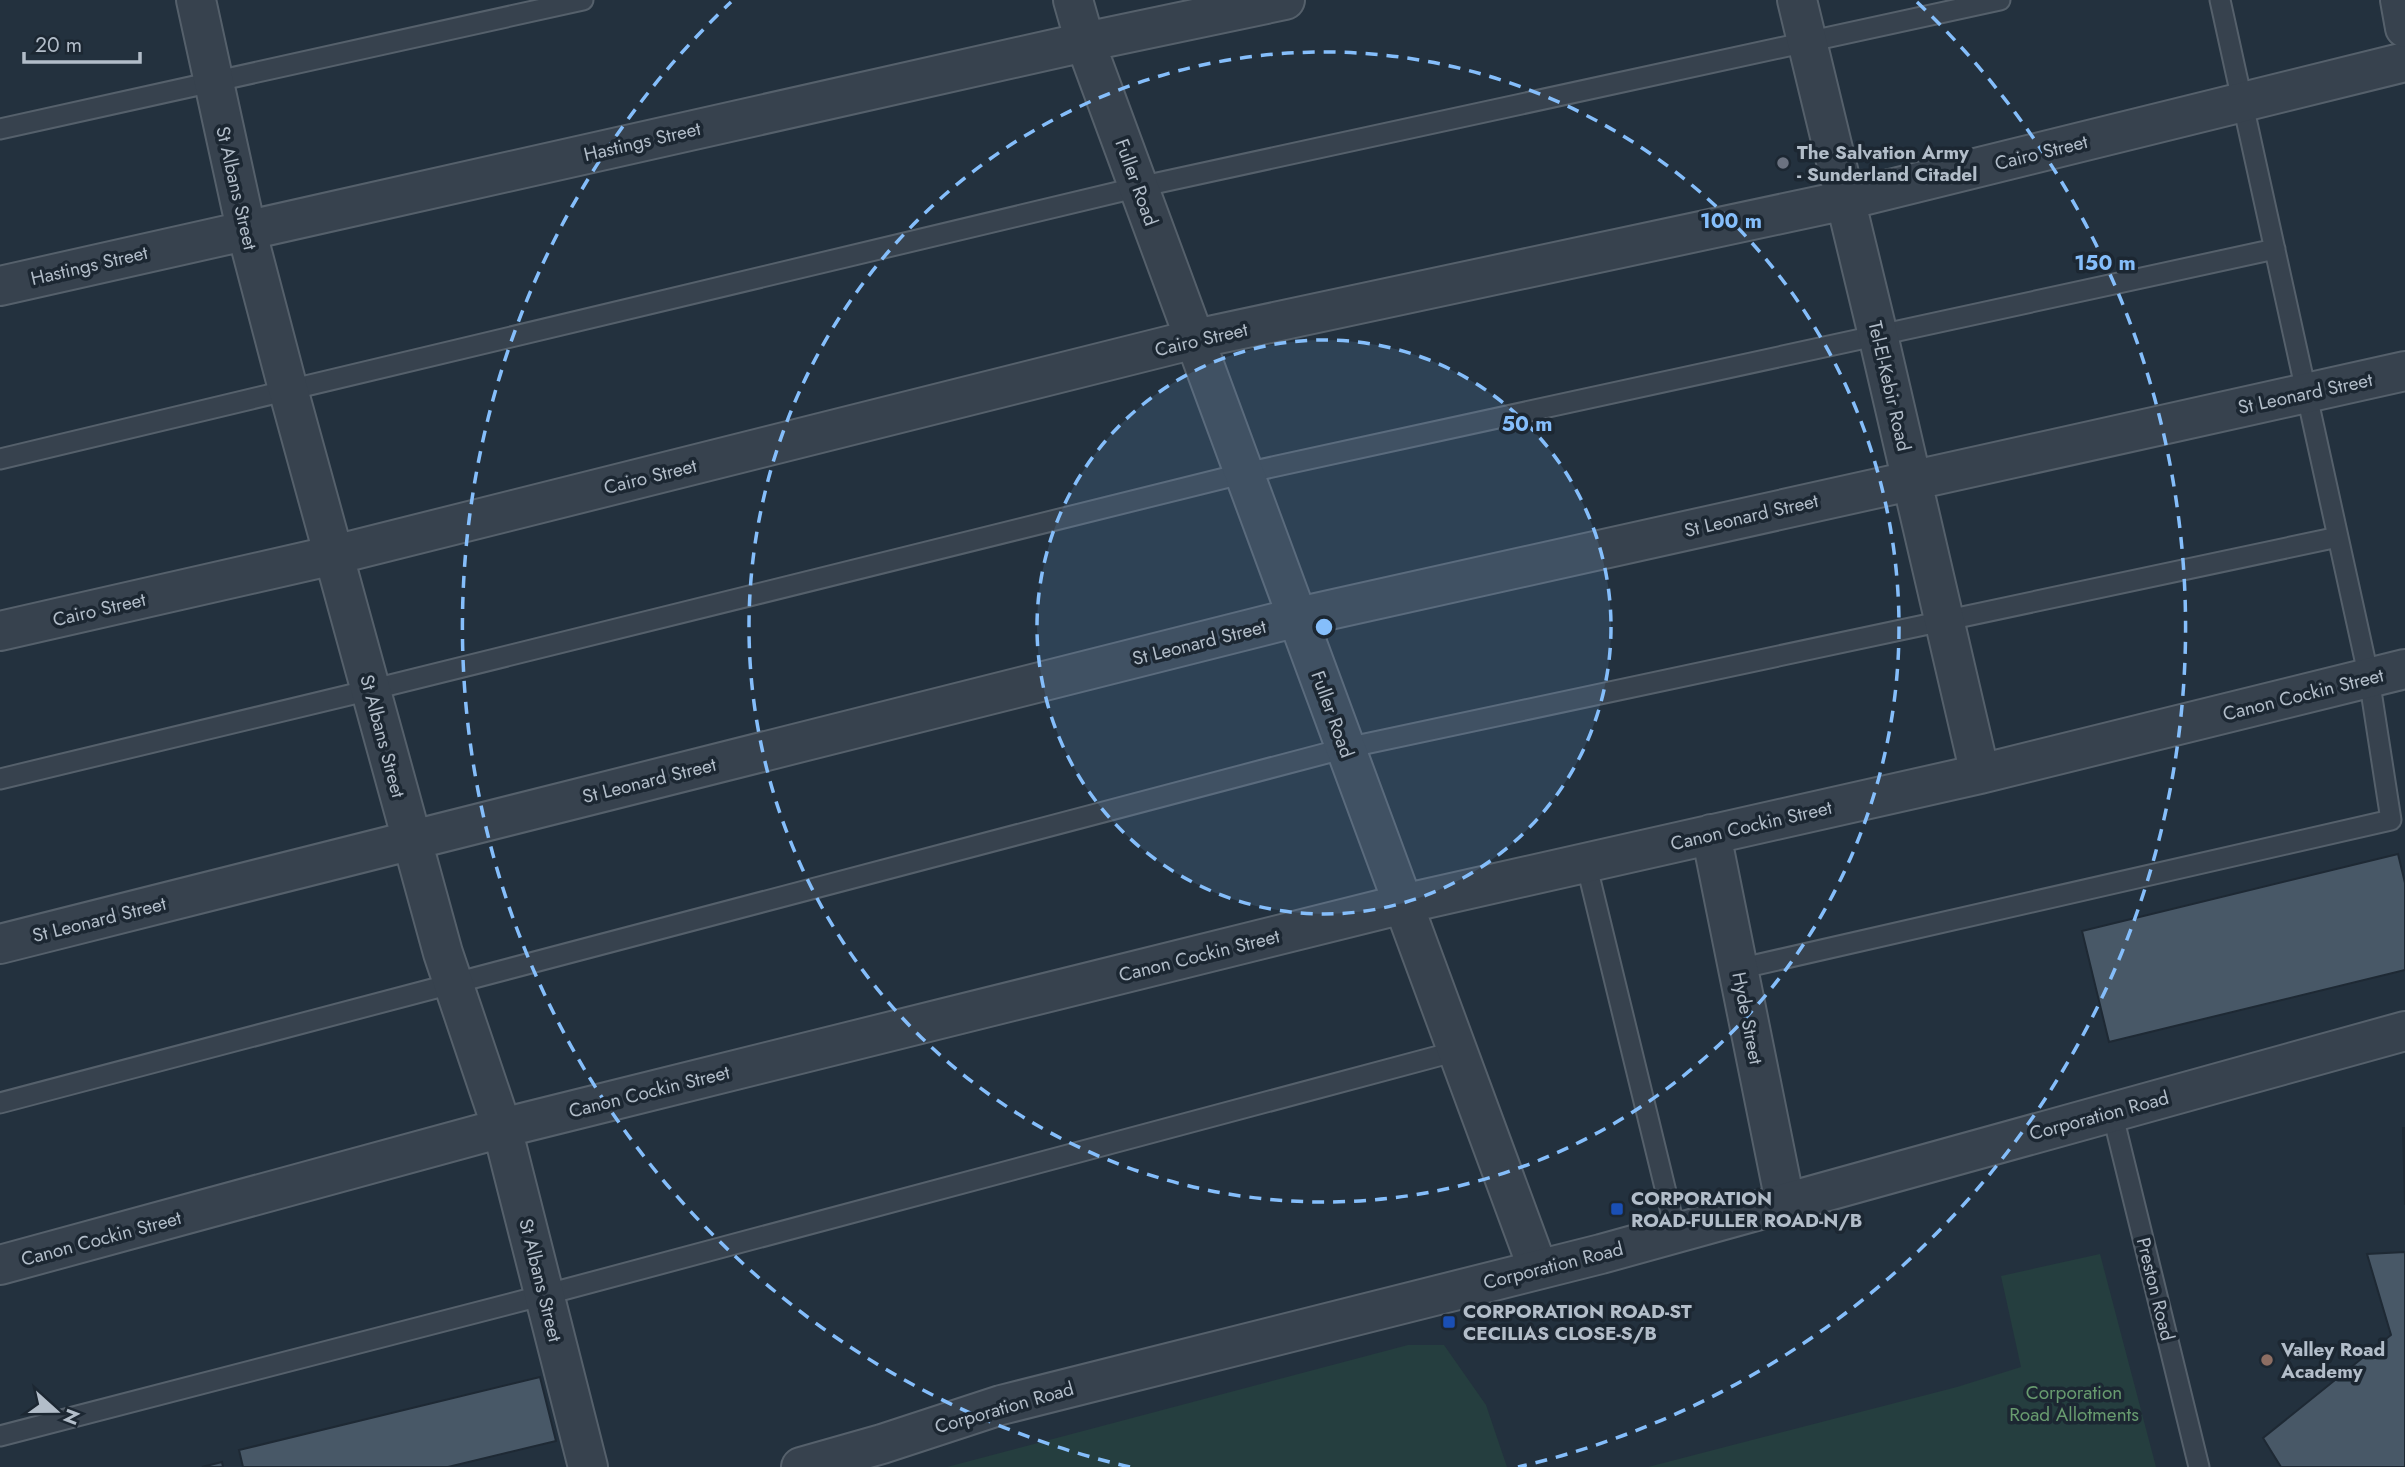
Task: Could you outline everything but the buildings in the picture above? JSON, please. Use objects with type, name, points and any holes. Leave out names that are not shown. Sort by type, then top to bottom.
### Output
[{"type":"street","name":"St Albans Street","points":[[196,0],[246,229],[288,389],[453,985],[502,1128],[588,1467]]},
{"type":"street","name":"Fuller Road","points":[[1073,0],[1139,187],[1538,1269]]},
{"type":"street","name":"Hastings Street","points":[[0,286],[1086,42],[1285,0]]},
{"type":"street","name":"Tel-El-Kebir Road","points":[[1797,0],[1980,774]]},
{"type":"street","points":[[2400,0],[2405,27]]},
{"type":"street","name":"Cairo Street","points":[[0,631],[334,555],[1195,339],[1846,200],[2405,62]]},
{"type":"street","name":"St Leonard Street","points":[[0,944],[1298,617],[2405,371]]},
{"type":"street","name":"Canon Cockin Street","points":[[0,1265],[502,1128],[1403,904],[1980,774],[2387,673]]},
{"type":"street","name":"Hyde Street","points":[[1711,835],[1786,1202]]},
{"type":"street","name":"Corporation Road","points":[[813,1466],[1001,1405],[1676,1233],[2405,1031]]},
{"type":"lane","points":[[0,129],[583,0]]},
{"type":"lane","points":[[0,459],[1139,187],[2000,0]]},
{"type":"lane","points":[[1738,969],[2391,820],[2387,673],[2338,537],[2220,0]]},
{"type":"lane","points":[[0,779],[1245,473],[2275,249]]},
{"type":"lane","points":[[0,1102],[1346,748],[2338,537]]},
{"type":"lane","points":[[1586,863],[1676,1233]]},
{"type":"lane","points":[[0,1436],[544,1295],[1457,1051]]},
{"type":"lane","name":"Preston Road","points":[[2112,1112],[2199,1467]]},
{"type":"green space","name":"Corporation Road Allotments","points":[[2100,1254],[2156,1467],[1648,1467],[1957,1387],[2021,1367],[2001,1276]]},
{"type":"green space","points":[[1408,1345],[1444,1345],[1486,1405],[1507,1467],[947,1467]]},
{"type":"place","name":"The Salvation Army - Sunderland Citadel","points":[[1783,163]]},
{"type":"place","name":"CORPORATION ROAD-FULLER ROAD-N/B","points":[[1617,1209]]},
{"type":"place","name":"CORPORATION ROAD-ST CECILIAS CLOSE-S/B","points":[[1449,1322]]},
{"type":"place","name":"Valley Road Academy","points":[[2267,1360]]}]
